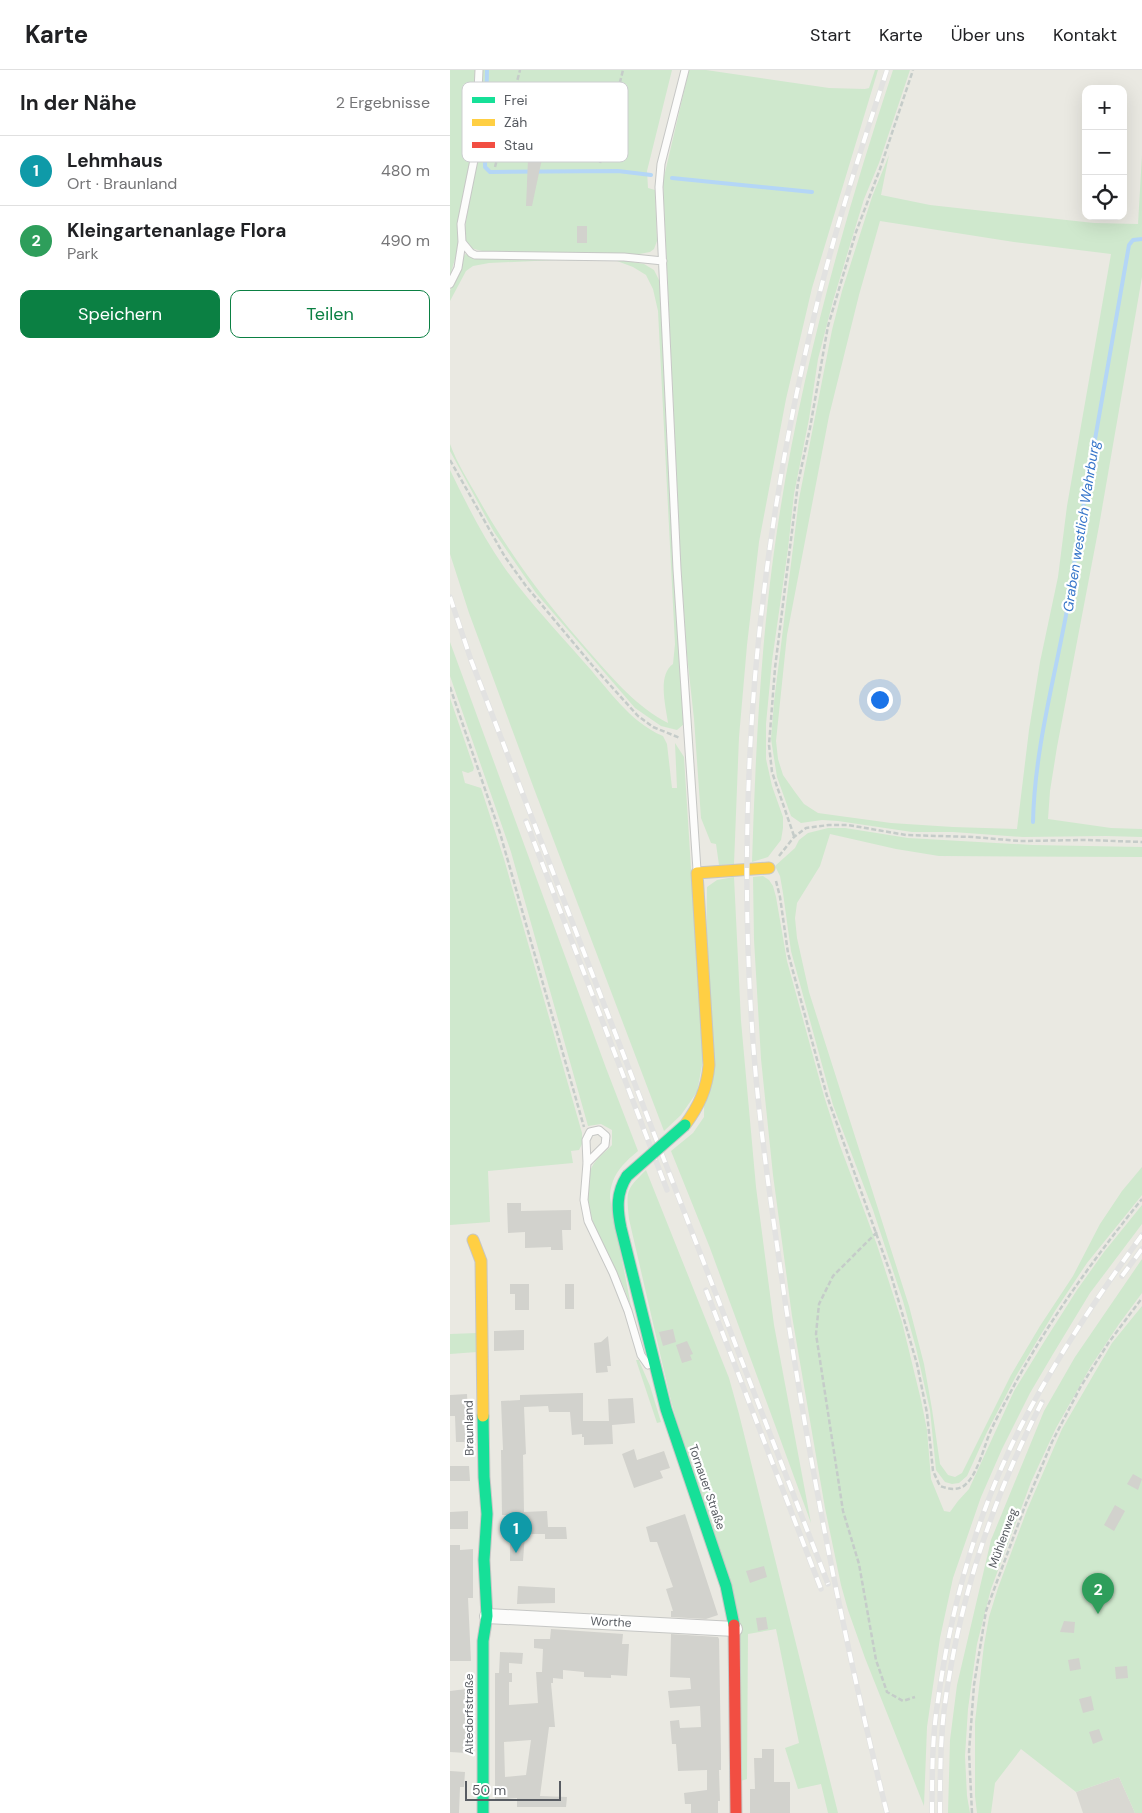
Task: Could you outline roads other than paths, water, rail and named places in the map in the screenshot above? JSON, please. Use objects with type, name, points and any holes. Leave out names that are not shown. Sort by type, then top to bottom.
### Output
[{"type":"street","points":[[697,872],[769,868]]},
{"type":"street","name":"Tornauer Straße","points":[[697,872],[709,1065],[708,1084],[701,1104],[685,1125],[632,1170],[621,1184],[618,1195],[619,1217],[666,1409],[726,1586],[735,1628],[736,1813]]},
{"type":"street","name":"Braunland","points":[[473,1240],[481,1261],[484,1477],[487,1514],[487,1540],[484,1560],[487,1616]]},
{"type":"street","name":"Worthe","points":[[487,1616],[735,1628]]},
{"type":"street","name":"Altedorfstraße","points":[[483,1813],[483,1641],[487,1616]]},
{"type":"lane","points":[[686,70],[661,164],[659,187],[677,569],[697,872]]},
{"type":"lane","points":[[450,284],[458,268],[462,242],[461,224],[474,162]]},
{"type":"lane","points":[[462,242],[470,253],[475,255],[624,257],[663,260]]},
{"type":"lane","points":[[587,1164],[607,1141],[603,1132],[599,1130],[594,1130],[587,1135],[584,1200],[588,1221],[613,1273],[628,1311],[641,1355],[656,1371]]},
{"type":"waterway","points":[[487,70],[487,82]]},
{"type":"waterway","points":[[485,162],[485,167],[490,172],[618,171],[651,175]]},
{"type":"waterway","points":[[672,178],[812,192]]},
{"type":"waterway","name":"Graben westlich Wahrburg","points":[[1033,822],[1039,753],[1066,617],[1076,548],[1129,245],[1133,240],[1142,239]]},
{"type":"railway","points":[[887,70],[825,271],[787,441],[765,582],[755,677],[747,827],[749,978],[756,1078],[786,1307],[807,1434],[843,1624],[887,1813]]},
{"type":"railway","points":[[450,597],[471,660],[828,1584]]},
{"type":"railway","points":[[526,821],[667,1190]]},
{"type":"railway","points":[[932,1813],[932,1770],[935,1728],[943,1665],[958,1596],[978,1528],[1004,1462],[1032,1404],[1077,1330],[1142,1235]]},
{"type":"railway","points":[[1122,1276],[1142,1249]]},
{"type":"railway","points":[[706,1290],[821,1589]]},
{"type":"railway","points":[[940,1813],[941,1749],[944,1711],[958,1631],[968,1591],[993,1514],[1024,1439],[1042,1402]]},
{"type":"place","name":"Lehmhaus","points":[[516,1553]]},
{"type":"place","name":"Kleingartenanlage Flora","points":[[1098,1614]]}]
